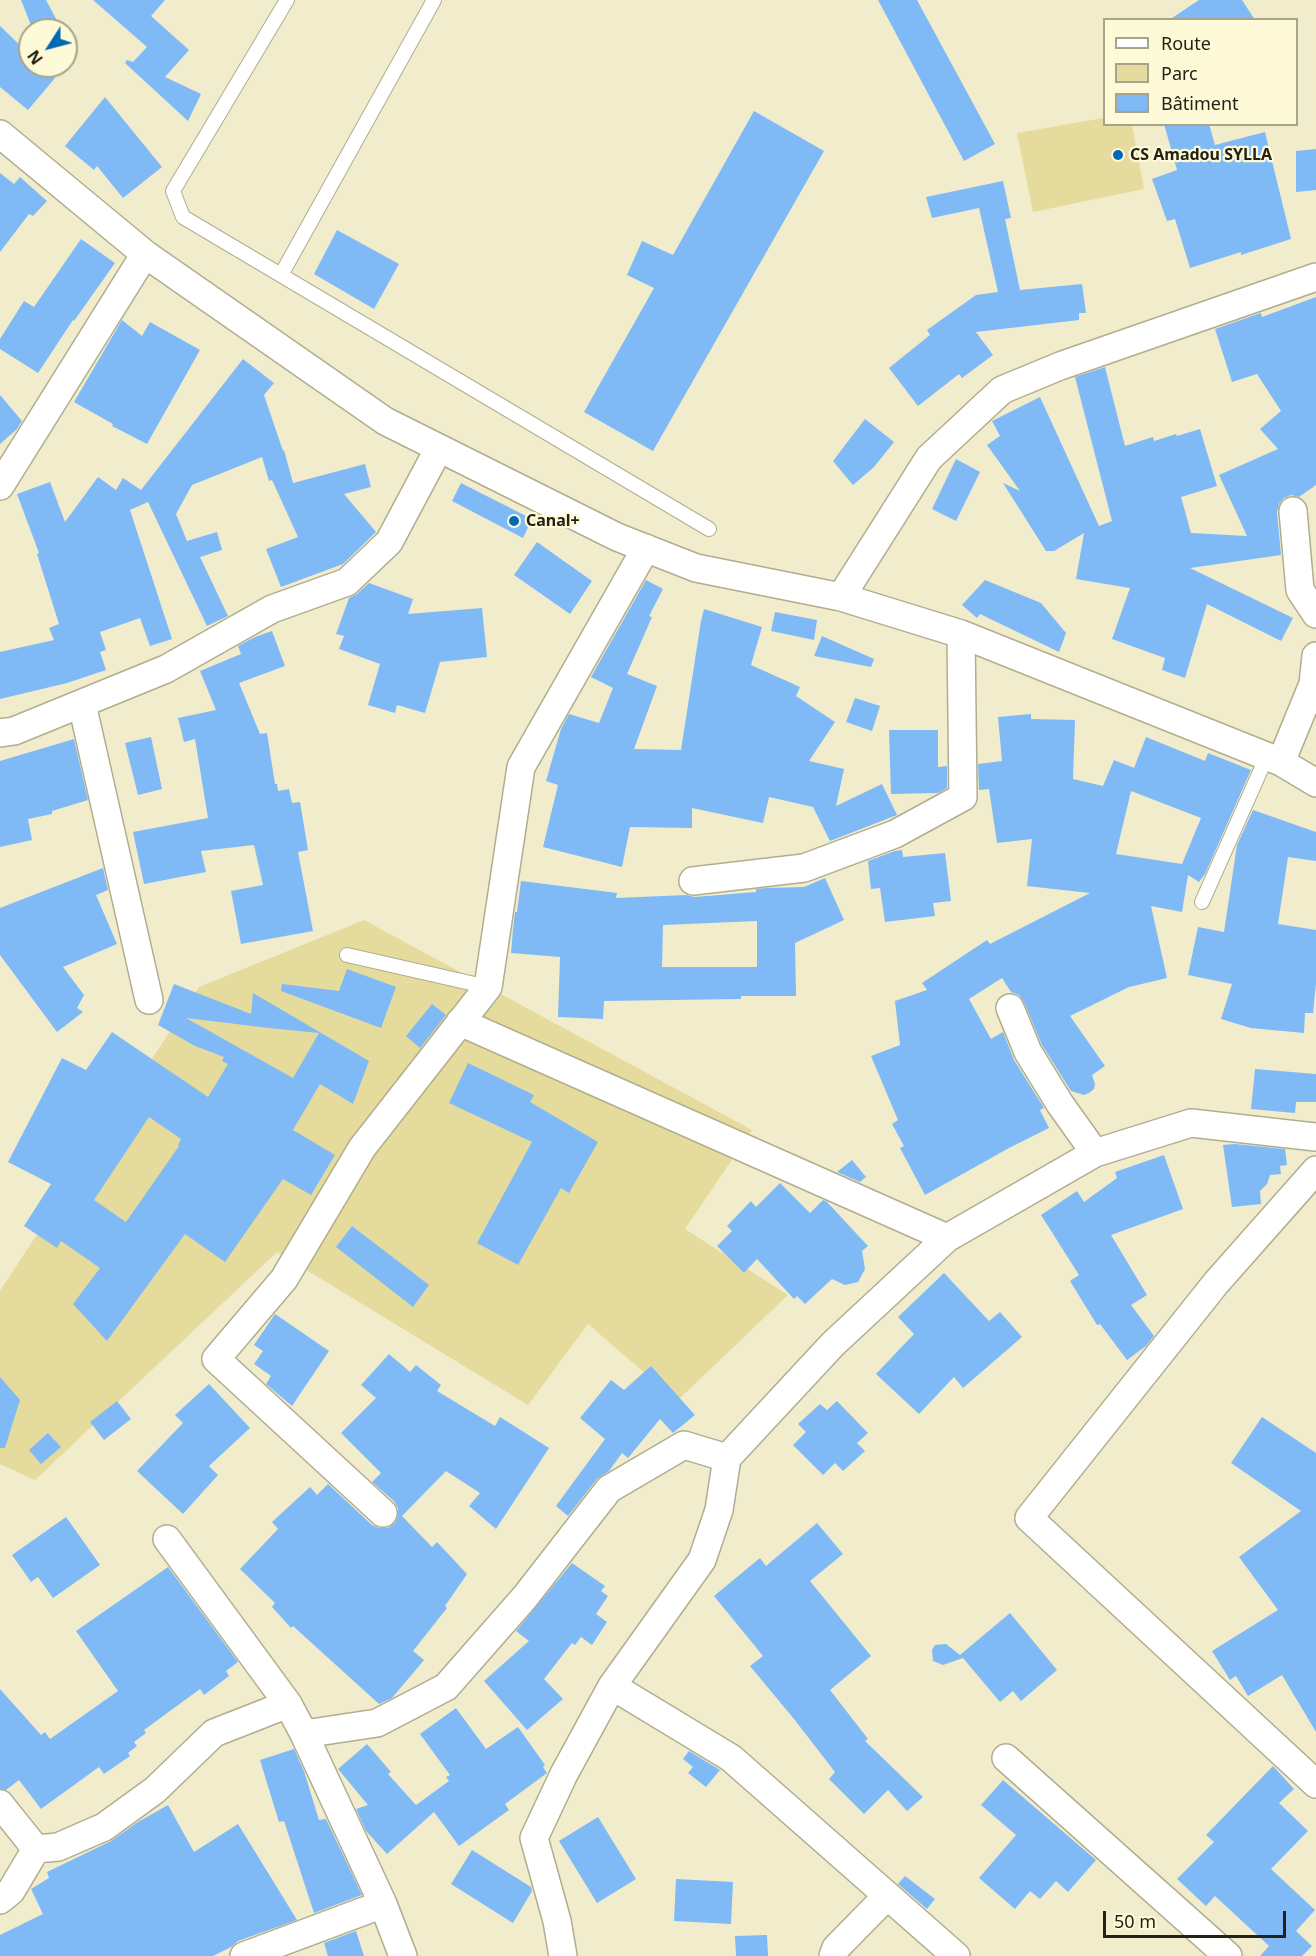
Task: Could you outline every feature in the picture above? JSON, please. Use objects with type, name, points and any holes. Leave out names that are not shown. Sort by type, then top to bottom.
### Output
[{"type":"street","points":[[0,134],[145,254],[385,421],[617,537],[696,568],[841,597],[961,634],[1274,759],[1316,783]]},
{"type":"street","points":[[0,486],[145,254]]},
{"type":"street","points":[[841,597],[929,458],[1002,390],[1060,366],[1316,277]]},
{"type":"street","points":[[0,733],[14,731],[166,669],[272,609],[347,582],[389,542],[439,448]]},
{"type":"street","points":[[1293,511],[1300,590],[1316,614]]},
{"type":"street","points":[[383,1512],[216,1359],[284,1279],[362,1148],[488,987],[521,767],[646,548]]},
{"type":"street","points":[[693,881],[804,868],[895,834],[963,797],[961,634]]},
{"type":"street","points":[[1274,759],[1313,684],[1316,656]]},
{"type":"street","points":[[82,704],[149,1000]]},
{"type":"street","points":[[1010,1008],[1028,1052],[1060,1104],[1095,1153]]},
{"type":"street","points":[[460,1022],[948,1238]]},
{"type":"street","points":[[563,1956],[557,1921],[534,1838],[564,1773],[612,1686],[702,1560],[719,1510],[727,1458],[833,1344],[948,1238],[1095,1153],[1191,1123],[1316,1137]]},
{"type":"street","points":[[1316,1170],[1216,1283],[1029,1518],[1316,1784]]},
{"type":"street","points":[[304,1734],[376,1723],[446,1687],[525,1597],[609,1489],[684,1445],[727,1458]]},
{"type":"street","points":[[167,1539],[288,1704],[383,1904],[403,1956]]},
{"type":"street","points":[[612,1686],[731,1758],[956,1956]]},
{"type":"street","points":[[36,1849],[58,1847],[104,1827],[155,1790],[214,1733],[288,1704]]},
{"type":"street","points":[[1006,1758],[1228,1956]]},
{"type":"street","points":[[0,1804],[36,1849]]},
{"type":"street","points":[[0,1900],[11,1891],[36,1849]]},
{"type":"street","points":[[833,1956],[836,1948],[887,1896]]},
{"type":"street","points":[[244,1956],[383,1904]]},
{"type":"lane","points":[[287,0],[173,191],[183,217],[709,529]]},
{"type":"lane","points":[[281,275],[434,0]]},
{"type":"lane","points":[[1202,902],[1274,759]]},
{"type":"lane","points":[[347,955],[488,987]]},
{"type":"green space","points":[[1103,118],[1103,126],[1132,126],[1144,189],[1033,212],[1017,133]]},
{"type":"green space","points":[[364,920],[752,1130],[685,1229],[788,1295],[677,1401],[588,1324],[528,1405],[277,1252],[35,1480],[0,1464],[0,1291],[199,987]]},
{"type":"building","points":[[21,0],[46,0],[56,18],[28,18]]},
{"type":"building","points":[[93,0],[165,0],[151,16],[189,50],[165,77],[201,94],[188,121],[125,63],[127,60],[133,62],[147,47]]},
{"type":"building","points":[[878,0],[917,0],[995,144],[964,161]]},
{"type":"building","points":[[1199,0],[1242,0],[1254,18],[1172,18]]},
{"type":"building","points":[[0,26],[18,43],[18,78],[55,78],[28,110],[0,87]]},
{"type":"building","points":[[105,97],[162,167],[123,198],[97,166],[94,170],[65,146]]},
{"type":"building","points":[[754,111],[824,151],[653,451],[584,412],[654,288],[627,275],[642,241],[673,255]]},
{"type":"building","points":[[1165,126],[1210,126],[1215,145],[1265,132],[1291,239],[1190,268],[1175,219],[1167,221],[1152,179],[1177,170]]},
{"type":"building","points":[[1316,149],[1316,190],[1296,192],[1296,151]]},
{"type":"building","points":[[0,173],[14,184],[20,177],[47,201],[33,216],[29,214],[0,252]]},
{"type":"building","points":[[1003,181],[1011,218],[1005,219],[1020,290],[1082,284],[1086,313],[1079,313],[1079,320],[976,332],[993,355],[962,378],[959,374],[918,406],[889,368],[930,335],[927,330],[976,295],[998,292],[979,208],[932,218],[926,197]]},
{"type":"building","points":[[337,230],[399,264],[374,309],[314,274]]},
{"type":"building","points":[[81,239],[115,263],[38,373],[0,349],[0,339],[24,301],[34,307]]},
{"type":"building","points":[[1316,297],[1316,485],[1299,497],[1291,495],[1284,498],[1279,504],[1277,512],[1281,555],[1190,568],[1293,618],[1281,641],[1207,604],[1185,678],[1162,670],[1165,658],[1112,639],[1130,588],[1076,579],[1084,533],[1054,551],[1046,551],[1003,483],[1020,491],[987,445],[1000,436],[992,421],[1040,397],[1099,526],[1112,521],[1075,377],[1105,367],[1125,446],[1153,437],[1154,441],[1200,429],[1217,486],[1181,497],[1191,533],[1247,536],[1219,475],[1278,449],[1260,429],[1281,411],[1257,374],[1232,382],[1215,329],[1261,313],[1262,317]]},
{"type":"building","points":[[122,320],[142,336],[150,322],[200,350],[147,444],[112,426],[113,424],[74,402]]},
{"type":"building","points":[[243,359],[274,383],[264,395],[293,483],[365,464],[371,487],[344,494],[376,532],[343,564],[281,587],[266,549],[298,537],[272,480],[269,481],[262,457],[192,485],[176,514],[187,541],[217,532],[222,550],[200,557],[228,616],[207,626],[148,502],[130,510],[172,639],[150,646],[140,618],[100,632],[106,650],[100,652],[106,670],[67,683],[0,699],[0,652],[54,640],[49,628],[59,624],[37,554],[39,553],[17,494],[50,482],[65,522],[98,477],[116,490],[123,478],[141,490]]},
{"type":"building","points":[[0,395],[22,421],[17,429],[0,444]]},
{"type":"building","points":[[865,419],[894,442],[874,467],[853,485],[833,461]]},
{"type":"building","points":[[956,459],[980,472],[956,521],[932,509]]},
{"type":"building","points":[[461,483],[532,519],[523,538],[452,501]]},
{"type":"building","points":[[537,542],[592,581],[570,614],[514,575]]},
{"type":"building","points":[[646,580],[663,589],[649,616],[652,617],[627,674],[657,686],[634,749],[681,750],[704,609],[762,627],[751,665],[800,687],[796,696],[835,722],[809,761],[844,769],[836,806],[882,784],[897,815],[830,841],[813,807],[769,797],[763,823],[692,808],[692,828],[630,827],[622,867],[543,847],[558,785],[546,781],[561,729],[569,714],[599,723],[613,688],[591,677]]},
{"type":"building","points":[[985,580],[1041,603],[1066,633],[1059,652],[980,614],[977,618],[962,605]]},
{"type":"building","points":[[369,583],[413,599],[408,614],[482,608],[487,657],[440,662],[425,713],[397,705],[395,713],[368,705],[380,664],[339,649],[344,636],[336,634],[349,598]]},
{"type":"building","points":[[775,612],[817,620],[814,640],[771,631]]},
{"type":"building","points":[[272,631],[285,666],[239,683],[260,734],[267,733],[278,791],[289,789],[292,803],[300,802],[308,850],[298,852],[313,931],[241,944],[231,891],[263,885],[254,845],[201,851],[206,872],[144,884],[133,832],[208,818],[195,739],[184,742],[178,718],[216,710],[200,671],[241,654],[238,646]]},
{"type":"building","points":[[822,636],[874,659],[871,667],[814,656]]},
{"type":"building","points":[[855,698],[880,706],[872,731],[846,722]]},
{"type":"building","points":[[1031,714],[1031,719],[1075,720],[1073,779],[1103,786],[1114,760],[1134,768],[1146,737],[1205,761],[1208,753],[1251,770],[1205,874],[1199,882],[1188,875],[1182,912],[1151,906],[1167,978],[1129,987],[1070,1016],[1105,1066],[1092,1075],[1094,1089],[1084,1095],[1071,1091],[1042,1045],[1024,1002],[1019,995],[1011,992],[1002,978],[969,999],[991,1039],[1003,1032],[1014,1060],[1044,1108],[1040,1110],[1049,1128],[925,1195],[900,1148],[904,1146],[892,1124],[898,1120],[871,1056],[900,1045],[895,1001],[927,990],[922,983],[987,940],[990,944],[1090,893],[1027,886],[1032,839],[997,843],[989,789],[979,790],[978,764],[1002,761],[998,717]],"holes":[[[1131,791],[1201,818],[1182,864],[1116,854]]]},
{"type":"building","points":[[889,730],[938,730],[938,767],[947,766],[947,788],[938,793],[891,794]]},
{"type":"building","points":[[151,737],[162,789],[138,795],[125,743]]},
{"type":"building","points":[[74,739],[88,800],[52,811],[52,814],[28,819],[32,840],[0,847],[0,761]]},
{"type":"building","points":[[1253,810],[1316,832],[1316,861],[1288,857],[1278,924],[1316,930],[1316,983],[1313,1013],[1305,1013],[1304,1033],[1251,1028],[1221,1019],[1232,984],[1188,975],[1198,927],[1224,932],[1237,845]]},
{"type":"building","points":[[902,850],[903,857],[945,853],[951,901],[933,903],[935,916],[885,922],[880,888],[871,889],[868,861]]},
{"type":"building","points":[[103,868],[108,890],[96,895],[117,944],[63,967],[84,995],[77,1008],[83,1012],[57,1032],[0,955],[0,908]]},
{"type":"building","points":[[825,878],[844,920],[795,943],[796,996],[604,1001],[603,1019],[558,1017],[560,957],[511,953],[521,881],[617,893],[616,898],[686,895],[695,897],[756,892],[756,889],[766,888],[804,887]],"holes":[[[757,921],[757,967],[662,967],[663,925]]]},
{"type":"building","points":[[347,969],[396,987],[381,1028],[281,991],[282,984],[339,991]]},
{"type":"building","points":[[174,984],[251,1014],[253,993],[369,1061],[353,1104],[320,1084],[293,1130],[335,1155],[311,1195],[283,1179],[225,1262],[185,1234],[107,1341],[73,1304],[100,1268],[61,1241],[57,1248],[24,1226],[51,1184],[8,1162],[62,1058],[86,1070],[112,1032],[208,1097],[228,1064],[222,1061],[224,1057],[195,1046],[158,1025]],"holes":[[[186,1018],[269,1028],[319,1033],[293,1078]],[[149,1117],[181,1139],[179,1146],[126,1222],[94,1200]]]},
{"type":"building","points":[[432,1004],[446,1015],[420,1048],[406,1036]]},
{"type":"building","points":[[468,1063],[534,1095],[530,1102],[598,1142],[569,1193],[561,1188],[518,1265],[477,1243],[532,1142],[449,1103]]},
{"type":"building","points":[[1255,1069],[1316,1074],[1316,1102],[1296,1102],[1295,1113],[1251,1109]]},
{"type":"building","points":[[1223,1145],[1285,1149],[1287,1165],[1280,1166],[1281,1174],[1270,1175],[1267,1184],[1260,1191],[1261,1204],[1232,1207]]},
{"type":"building","points":[[1164,1155],[1183,1209],[1111,1235],[1147,1295],[1131,1305],[1154,1336],[1146,1346],[1127,1360],[1100,1324],[1097,1325],[1070,1281],[1079,1275],[1041,1215],[1077,1191],[1084,1202],[1117,1178],[1115,1172]]},
{"type":"building","points":[[852,1160],[866,1177],[860,1182],[837,1172]]},
{"type":"building","points":[[780,1183],[810,1213],[823,1200],[827,1202],[868,1246],[862,1251],[865,1269],[858,1282],[845,1285],[832,1279],[805,1304],[797,1296],[794,1299],[757,1259],[744,1273],[717,1246],[732,1231],[727,1226],[751,1201],[756,1207]]},
{"type":"building","points":[[352,1226],[429,1285],[413,1307],[336,1247]]},
{"type":"building","points":[[944,1273],[989,1321],[1000,1312],[1022,1337],[963,1388],[954,1377],[919,1414],[876,1374],[914,1334],[898,1317]]},
{"type":"building","points":[[275,1314],[329,1351],[292,1406],[266,1384],[271,1376],[254,1364],[263,1351],[254,1345]]},
{"type":"building","points":[[389,1354],[410,1372],[416,1365],[441,1385],[437,1391],[495,1426],[500,1417],[549,1448],[496,1529],[469,1506],[480,1493],[446,1471],[402,1516],[432,1547],[437,1542],[467,1574],[445,1606],[447,1608],[413,1651],[424,1660],[392,1698],[379,1704],[293,1626],[291,1628],[272,1607],[275,1603],[240,1569],[278,1529],[272,1522],[310,1487],[317,1495],[328,1484],[372,1525],[379,1528],[388,1528],[395,1523],[398,1508],[394,1501],[372,1482],[381,1473],[341,1433],[376,1398],[361,1385]]},
{"type":"building","points":[[651,1366],[695,1415],[673,1433],[660,1419],[628,1458],[622,1453],[609,1471],[597,1479],[568,1516],[556,1506],[605,1439],[580,1418],[611,1380],[624,1390]]},
{"type":"building","points":[[0,1377],[20,1400],[5,1448],[0,1448]]},
{"type":"building","points":[[209,1384],[250,1428],[209,1466],[218,1475],[183,1514],[137,1471],[183,1423],[175,1415]]},
{"type":"building","points":[[117,1401],[131,1419],[104,1440],[90,1422]]},
{"type":"building","points":[[837,1401],[868,1433],[857,1443],[865,1451],[843,1471],[835,1463],[823,1475],[793,1445],[806,1432],[798,1424],[820,1404],[827,1410]]},
{"type":"building","points":[[1262,1417],[1316,1453],[1316,1732],[1282,1675],[1248,1696],[1236,1676],[1230,1680],[1212,1651],[1278,1610],[1239,1557],[1301,1511],[1231,1463]]},
{"type":"building","points":[[48,1433],[61,1447],[41,1464],[29,1450]]},
{"type":"building","points":[[66,1517],[100,1565],[53,1598],[38,1577],[31,1582],[12,1555]]},
{"type":"building","points":[[817,1523],[843,1554],[810,1581],[871,1656],[830,1690],[868,1739],[865,1741],[923,1797],[907,1811],[888,1790],[864,1814],[829,1779],[835,1772],[750,1666],[763,1656],[714,1596],[760,1558],[766,1566]]},
{"type":"building","points":[[572,1563],[605,1586],[601,1591],[608,1596],[596,1614],[607,1622],[592,1645],[581,1637],[575,1645],[572,1643],[544,1679],[563,1699],[527,1730],[484,1681],[529,1641],[516,1631]]},
{"type":"building","points":[[168,1567],[238,1662],[226,1671],[229,1676],[204,1695],[200,1689],[144,1730],[146,1733],[134,1742],[137,1746],[128,1753],[130,1756],[104,1774],[99,1767],[41,1809],[19,1780],[6,1790],[0,1789],[0,1689],[41,1735],[45,1732],[50,1739],[118,1691],[76,1631]]},
{"type":"building","points":[[1010,1613],[1057,1670],[1021,1701],[1013,1691],[1000,1702],[963,1658],[943,1665],[933,1661],[932,1650],[935,1645],[946,1644],[960,1655]]},
{"type":"building","points":[[456,1708],[486,1749],[518,1727],[545,1765],[543,1767],[547,1773],[505,1804],[509,1810],[459,1846],[434,1812],[387,1854],[366,1831],[356,1809],[368,1805],[338,1769],[367,1744],[391,1772],[388,1774],[416,1805],[449,1781],[446,1777],[450,1775],[420,1734]]},
{"type":"building","points":[[294,1749],[304,1771],[319,1820],[326,1819],[362,1895],[314,1913],[284,1821],[279,1822],[260,1760]]},
{"type":"building","points":[[689,1751],[720,1770],[706,1787],[688,1773],[693,1767],[683,1759]]},
{"type":"building","points":[[1273,1766],[1294,1789],[1279,1803],[1308,1831],[1271,1869],[1315,1910],[1296,1931],[1312,1946],[1302,1956],[1260,1956],[1269,1946],[1215,1896],[1206,1906],[1177,1879],[1214,1842],[1206,1835]]},
{"type":"building","points":[[1003,1780],[1096,1860],[1068,1892],[1056,1881],[1040,1899],[1030,1891],[1015,1909],[979,1878],[1016,1835],[981,1805]]},
{"type":"building","points":[[168,1805],[194,1852],[238,1824],[297,1920],[238,1941],[213,1956],[0,1956],[0,1935],[43,1914],[31,1889],[49,1878],[47,1872],[111,1841]]},
{"type":"building","points":[[598,1817],[636,1879],[597,1903],[559,1841]]},
{"type":"building","points":[[472,1850],[531,1887],[532,1891],[513,1923],[451,1884]]},
{"type":"building","points":[[905,1876],[935,1899],[927,1909],[898,1884]]},
{"type":"building","points":[[676,1879],[733,1882],[731,1924],[674,1921]]},
{"type":"building","points":[[356,1931],[364,1956],[328,1956],[324,1943]]},
{"type":"building","points":[[767,1935],[768,1956],[736,1956],[735,1936]]},
{"type":"place","name":"CS Amadou SYLLA","points":[[1118,155]]},
{"type":"place","name":"Canal+","points":[[514,521]]}]
